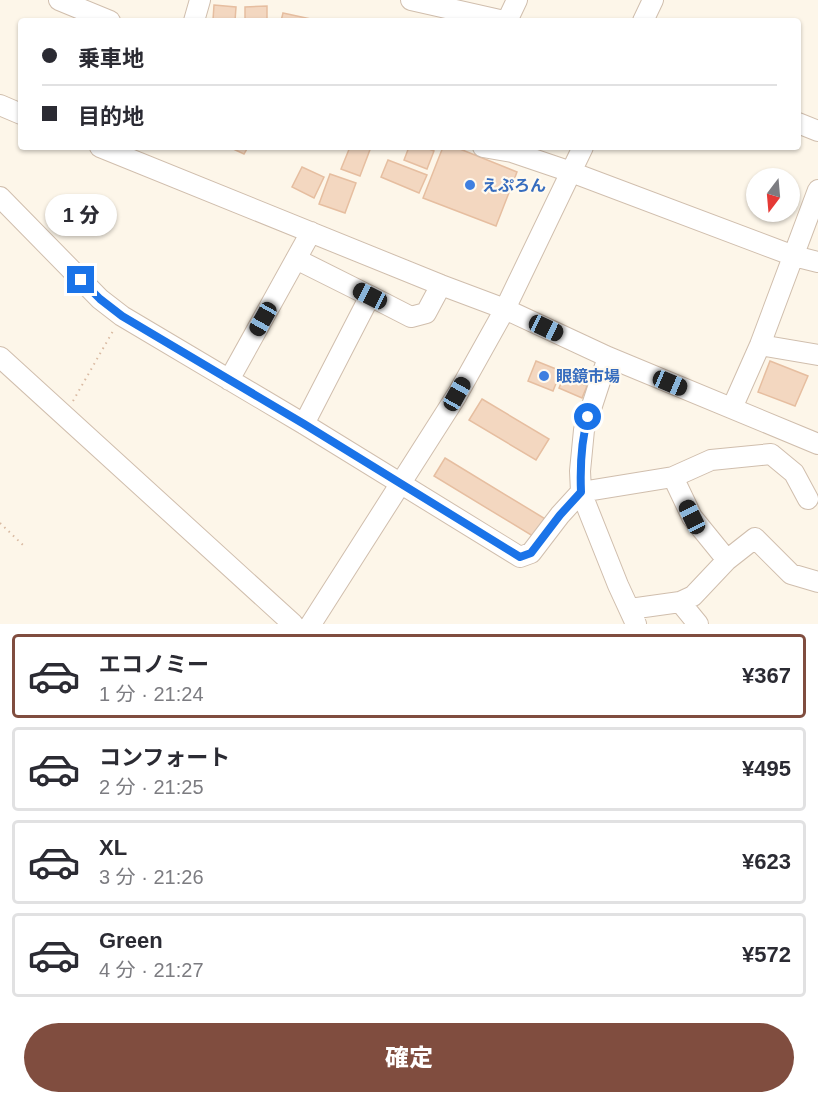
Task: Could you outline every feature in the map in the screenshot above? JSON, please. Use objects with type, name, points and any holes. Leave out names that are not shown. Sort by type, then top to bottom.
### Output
[{"type":"street","points":[[59,0],[94,7],[107,18]]},
{"type":"street","points":[[195,18],[200,0]]},
{"type":"street","points":[[411,0],[492,18]]},
{"type":"street","points":[[508,18],[517,0]]},
{"type":"street","points":[[644,18],[653,0]]},
{"type":"street","points":[[0,105],[18,113]]},
{"type":"street","points":[[801,124],[818,131]]},
{"type":"street","points":[[115,150],[141,155],[311,232],[505,309],[608,357],[818,444]]},
{"type":"street","points":[[500,150],[571,172],[794,256],[818,262]]},
{"type":"street","points":[[311,624],[457,394],[505,309],[582,150]]},
{"type":"street","points":[[732,408],[760,345],[818,190]]},
{"type":"street","points":[[0,197],[100,299],[122,316],[304,424],[520,557],[531,553],[581,492],[673,477],[711,460],[771,454],[794,473],[808,499]]},
{"type":"street","points":[[229,380],[311,232]]},
{"type":"street","points":[[296,259],[411,317],[426,313],[441,285]]},
{"type":"street","points":[[304,424],[370,296]]},
{"type":"street","points":[[760,345],[818,355]]},
{"type":"street","points":[[0,357],[293,624]]},
{"type":"street","points":[[608,357],[584,430],[580,471],[581,492],[618,585],[633,616],[693,596],[727,560],[755,538],[791,574],[818,582]]},
{"type":"street","points":[[673,477],[692,517],[727,560]]},
{"type":"street","points":[[680,602],[698,624]]},
{"type":"path","points":[[70,406],[122,316]]},
{"type":"path","points":[[0,523],[24,546]]},
{"type":"building","points":[[214,5],[236,7],[235,18],[213,18]]},
{"type":"building","points":[[267,6],[267,18],[245,18],[245,7]]},
{"type":"building","points":[[283,13],[306,18],[282,18]]},
{"type":"building","points":[[349,150],[370,150],[360,176],[341,169]]},
{"type":"building","points":[[408,150],[434,151],[427,169],[404,160]]},
{"type":"building","name":"えぷろん","points":[[442,150],[462,150],[517,172],[496,226],[423,198]]},
{"type":"building","points":[[388,160],[427,175],[419,193],[381,177]]},
{"type":"building","points":[[302,167],[324,177],[314,198],[292,187]]},
{"type":"building","points":[[330,174],[356,183],[345,213],[319,204]]},
{"type":"building","name":"眼鏡市場","points":[[536,361],[561,371],[553,391],[528,381]]},
{"type":"building","points":[[770,361],[808,376],[795,406],[758,392]]},
{"type":"building","points":[[564,376],[587,386],[582,398],[559,388]]},
{"type":"building","points":[[482,399],[549,439],[536,460],[469,420]]},
{"type":"building","points":[[445,458],[547,520],[536,538],[434,476]]},
{"type":"place","name":"えぷろん","points":[[470,185]]},
{"type":"place","name":"眼鏡市場","points":[[544,376]]},
{"type":"route","points":[[81,280],[122,316],[304,424],[520,557],[531,553],[581,492],[580,471],[584,430],[588,417]]}]
